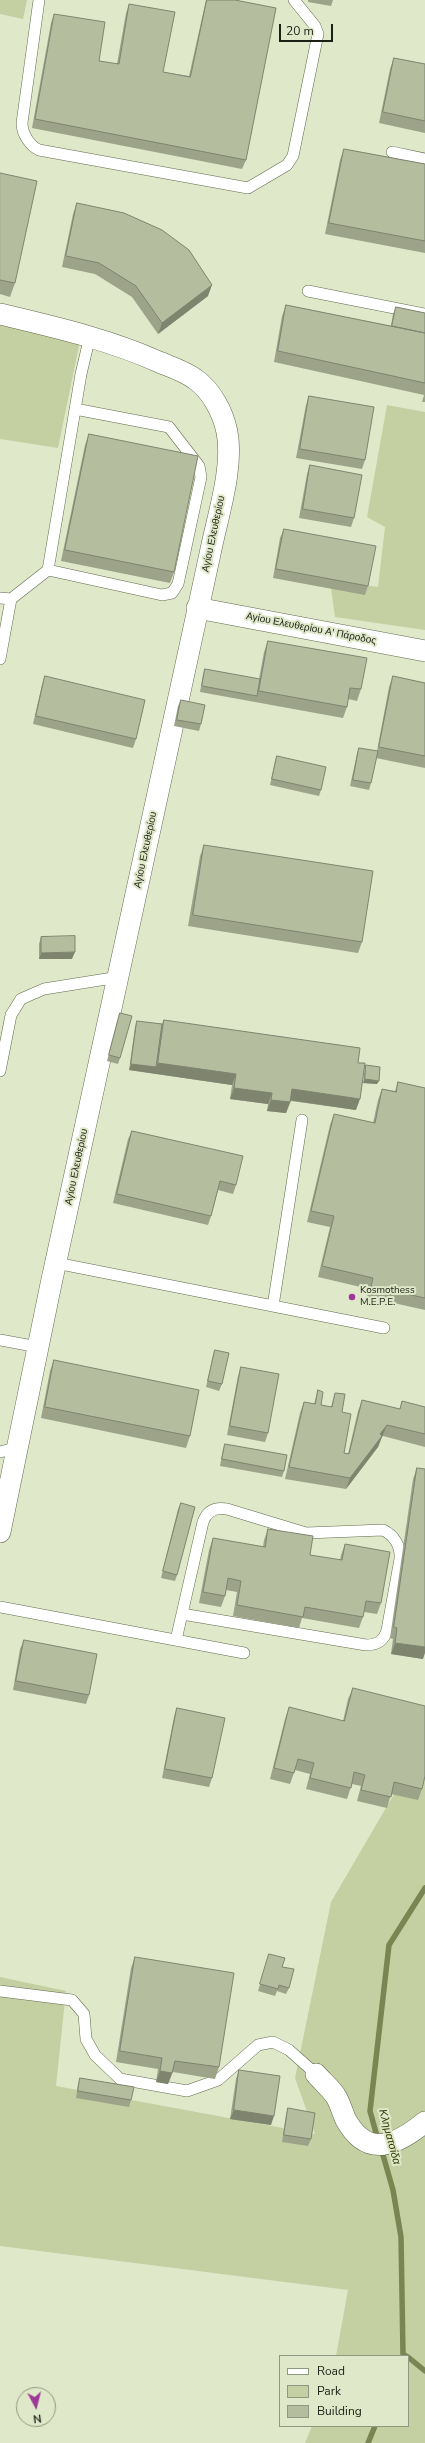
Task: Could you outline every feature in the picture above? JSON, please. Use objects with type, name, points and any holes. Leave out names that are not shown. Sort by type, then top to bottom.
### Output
[{"type":"street","name":"Αγίου Ελευθερίου","points":[[0,314],[90,336],[131,349],[195,379],[210,394],[222,413],[228,445],[227,470],[119,977],[38,1347],[5,1449],[0,1532]]},
{"type":"street","name":"Αγίου Ελευθερίου Α' Πάροδος","points":[[197,608],[425,651]]},
{"type":"street","points":[[316,2074],[335,2095],[347,2121],[356,2134],[368,2143],[378,2146],[393,2143],[406,2137],[425,2122]]},
{"type":"lane","points":[[39,0],[22,123],[23,132],[33,147],[40,150],[248,188],[287,165],[292,156],[318,34],[315,26],[294,0]]},
{"type":"lane","points":[[392,152],[425,158]]},
{"type":"lane","points":[[308,291],[425,314]]},
{"type":"lane","points":[[0,659],[6,599],[48,570],[75,409],[90,336]]},
{"type":"lane","points":[[48,570],[162,595],[172,593],[178,584],[201,477],[199,466],[169,427],[75,409]]},
{"type":"lane","points":[[0,1071],[11,1015],[21,999],[44,989],[119,977]]},
{"type":"lane","points":[[272,1306],[302,1120]]},
{"type":"lane","points":[[56,1263],[384,1328]]},
{"type":"lane","points":[[0,1340],[38,1347]]},
{"type":"lane","points":[[176,1640],[203,1522],[205,1517],[215,1509],[227,1508],[308,1533],[383,1530],[392,1536],[399,1548],[400,1559],[387,1630],[382,1640],[377,1644],[366,1645],[182,1614]]},
{"type":"lane","points":[[0,1607],[244,1653]]},
{"type":"lane","points":[[0,1991],[72,2000],[84,2014],[86,2038],[95,2055],[120,2079],[187,2091],[218,2080],[258,2045],[273,2042],[289,2050],[316,2074]]},
{"type":"green space","points":[[0,0],[27,0],[23,19],[0,14]]},
{"type":"green space","points":[[0,321],[80,341],[58,448],[0,439]]},
{"type":"green space","points":[[387,405],[425,412],[425,630],[335,617],[330,580],[378,587],[385,527],[367,517]]},
{"type":"green space","points":[[425,1741],[425,2443],[305,2443],[312,2427],[409,2427],[409,2355],[336,2355],[348,2290],[0,2246],[0,1977],[66,1991],[56,2086],[315,2134],[295,2078],[331,1902]]},
{"type":"building","points":[[207,0],[235,0],[276,8],[246,160],[35,119],[54,14],[105,22],[99,61],[119,64],[129,4],[175,12],[163,72],[190,77]]},
{"type":"building","points":[[394,58],[425,64],[425,121],[383,112]]},
{"type":"building","points":[[344,149],[425,164],[425,241],[329,223]]},
{"type":"building","points":[[0,173],[37,181],[15,283],[0,280]]},
{"type":"building","points":[[77,203],[124,213],[162,230],[189,250],[212,285],[162,323],[136,286],[99,263],[66,256]]},
{"type":"building","points":[[286,305],[425,333],[425,383],[278,351]]},
{"type":"building","points":[[396,307],[425,313],[425,333],[392,326]]},
{"type":"building","points":[[309,396],[374,407],[365,460],[300,449]]},
{"type":"building","points":[[89,434],[198,456],[174,572],[65,550]]},
{"type":"building","points":[[310,465],[362,475],[354,518],[303,509]]},
{"type":"building","points":[[284,529],[376,546],[368,586],[276,569]]},
{"type":"building","points":[[268,641],[367,658],[361,689],[350,688],[347,707],[259,691]]},
{"type":"building","points":[[205,669],[260,679],[257,696],[202,686]]},
{"type":"building","points":[[45,676],[145,700],[136,739],[36,716]]},
{"type":"building","points":[[393,676],[425,683],[425,756],[379,747]]},
{"type":"building","points":[[181,700],[205,705],[201,724],[177,720]]},
{"type":"building","points":[[359,748],[378,751],[371,783],[353,780]]},
{"type":"building","points":[[277,756],[326,767],[321,790],[272,779]]},
{"type":"building","points":[[204,845],[373,871],[362,942],[193,915]]},
{"type":"building","points":[[75,936],[75,952],[41,953],[41,937]]},
{"type":"building","points":[[120,1013],[132,1016],[120,1058],[109,1055]]},
{"type":"building","points":[[164,1020],[360,1048],[358,1063],[365,1063],[360,1099],[292,1089],[290,1102],[271,1100],[272,1093],[234,1088],[236,1074],[158,1063]]},
{"type":"building","points":[[137,1021],[162,1024],[156,1067],[131,1064]]},
{"type":"building","points":[[366,1065],[380,1067],[379,1081],[365,1079]]},
{"type":"building","points":[[398,1082],[425,1088],[425,1298],[371,1286],[373,1278],[322,1266],[334,1216],[311,1211],[334,1114],[375,1123],[382,1089],[396,1092]]},
{"type":"building","points":[[132,1131],[243,1156],[236,1185],[220,1181],[211,1216],[117,1194]]},
{"type":"building","points":[[215,1350],[229,1353],[222,1384],[208,1381]]},
{"type":"building","points":[[54,1360],[199,1390],[190,1436],[45,1407]]},
{"type":"building","points":[[241,1367],[279,1374],[268,1433],[230,1426]]},
{"type":"building","points":[[318,1390],[323,1392],[321,1405],[332,1407],[335,1393],[345,1394],[342,1412],[351,1414],[344,1453],[349,1454],[362,1400],[400,1409],[402,1401],[425,1407],[425,1434],[387,1425],[380,1434],[382,1436],[350,1478],[289,1467],[304,1402],[315,1404]]},
{"type":"building","points":[[225,1444],[287,1455],[284,1471],[222,1459]]},
{"type":"building","points":[[417,1468],[425,1469],[425,1647],[395,1643],[397,1628],[394,1627]]},
{"type":"building","points":[[181,1503],[195,1507],[177,1575],[163,1571]]},
{"type":"building","points":[[268,1529],[313,1536],[310,1555],[342,1560],[345,1544],[390,1552],[381,1603],[366,1601],[363,1617],[305,1607],[303,1617],[237,1605],[241,1581],[228,1578],[225,1596],[203,1592],[213,1538],[265,1547]]},
{"type":"building","points":[[24,1640],[97,1654],[89,1695],[16,1681]]},
{"type":"building","points":[[353,1688],[425,1706],[425,1776],[422,1789],[394,1782],[391,1797],[361,1790],[365,1775],[354,1772],[351,1788],[310,1778],[314,1763],[298,1759],[294,1773],[274,1768],[289,1707],[344,1721]]},
{"type":"building","points":[[177,1708],[225,1718],[212,1778],[165,1769]]},
{"type":"building","points":[[269,1954],[285,1958],[282,1967],[294,1969],[289,1988],[279,1985],[278,1989],[260,1984]]},
{"type":"building","points":[[135,1957],[234,1973],[219,2067],[175,2061],[172,2073],[160,2071],[162,2058],[120,2051]]},
{"type":"building","points":[[239,2070],[280,2076],[274,2116],[234,2110]]},
{"type":"building","points":[[80,2078],[134,2087],[131,2100],[78,2091]]},
{"type":"building","points":[[288,2108],[315,2113],[311,2139],[284,2135]]},
{"type":"waterway","name":"Κληματσίδα","points":[[378,2140],[370,2111],[389,1945],[425,1888]]},
{"type":"waterway","name":"Κληματσίδα","points":[[381,2148],[393,2190],[401,2237],[403,2354],[404,2355]]},
{"type":"waterway","name":"Κληματσίδα","points":[[409,2358],[425,2371]]},
{"type":"waterway","name":"Κληματσίδα","points":[[368,2443],[375,2427]]},
{"type":"place","name":"Kosmothess M.E.P.E.","points":[[352,1297]]}]
